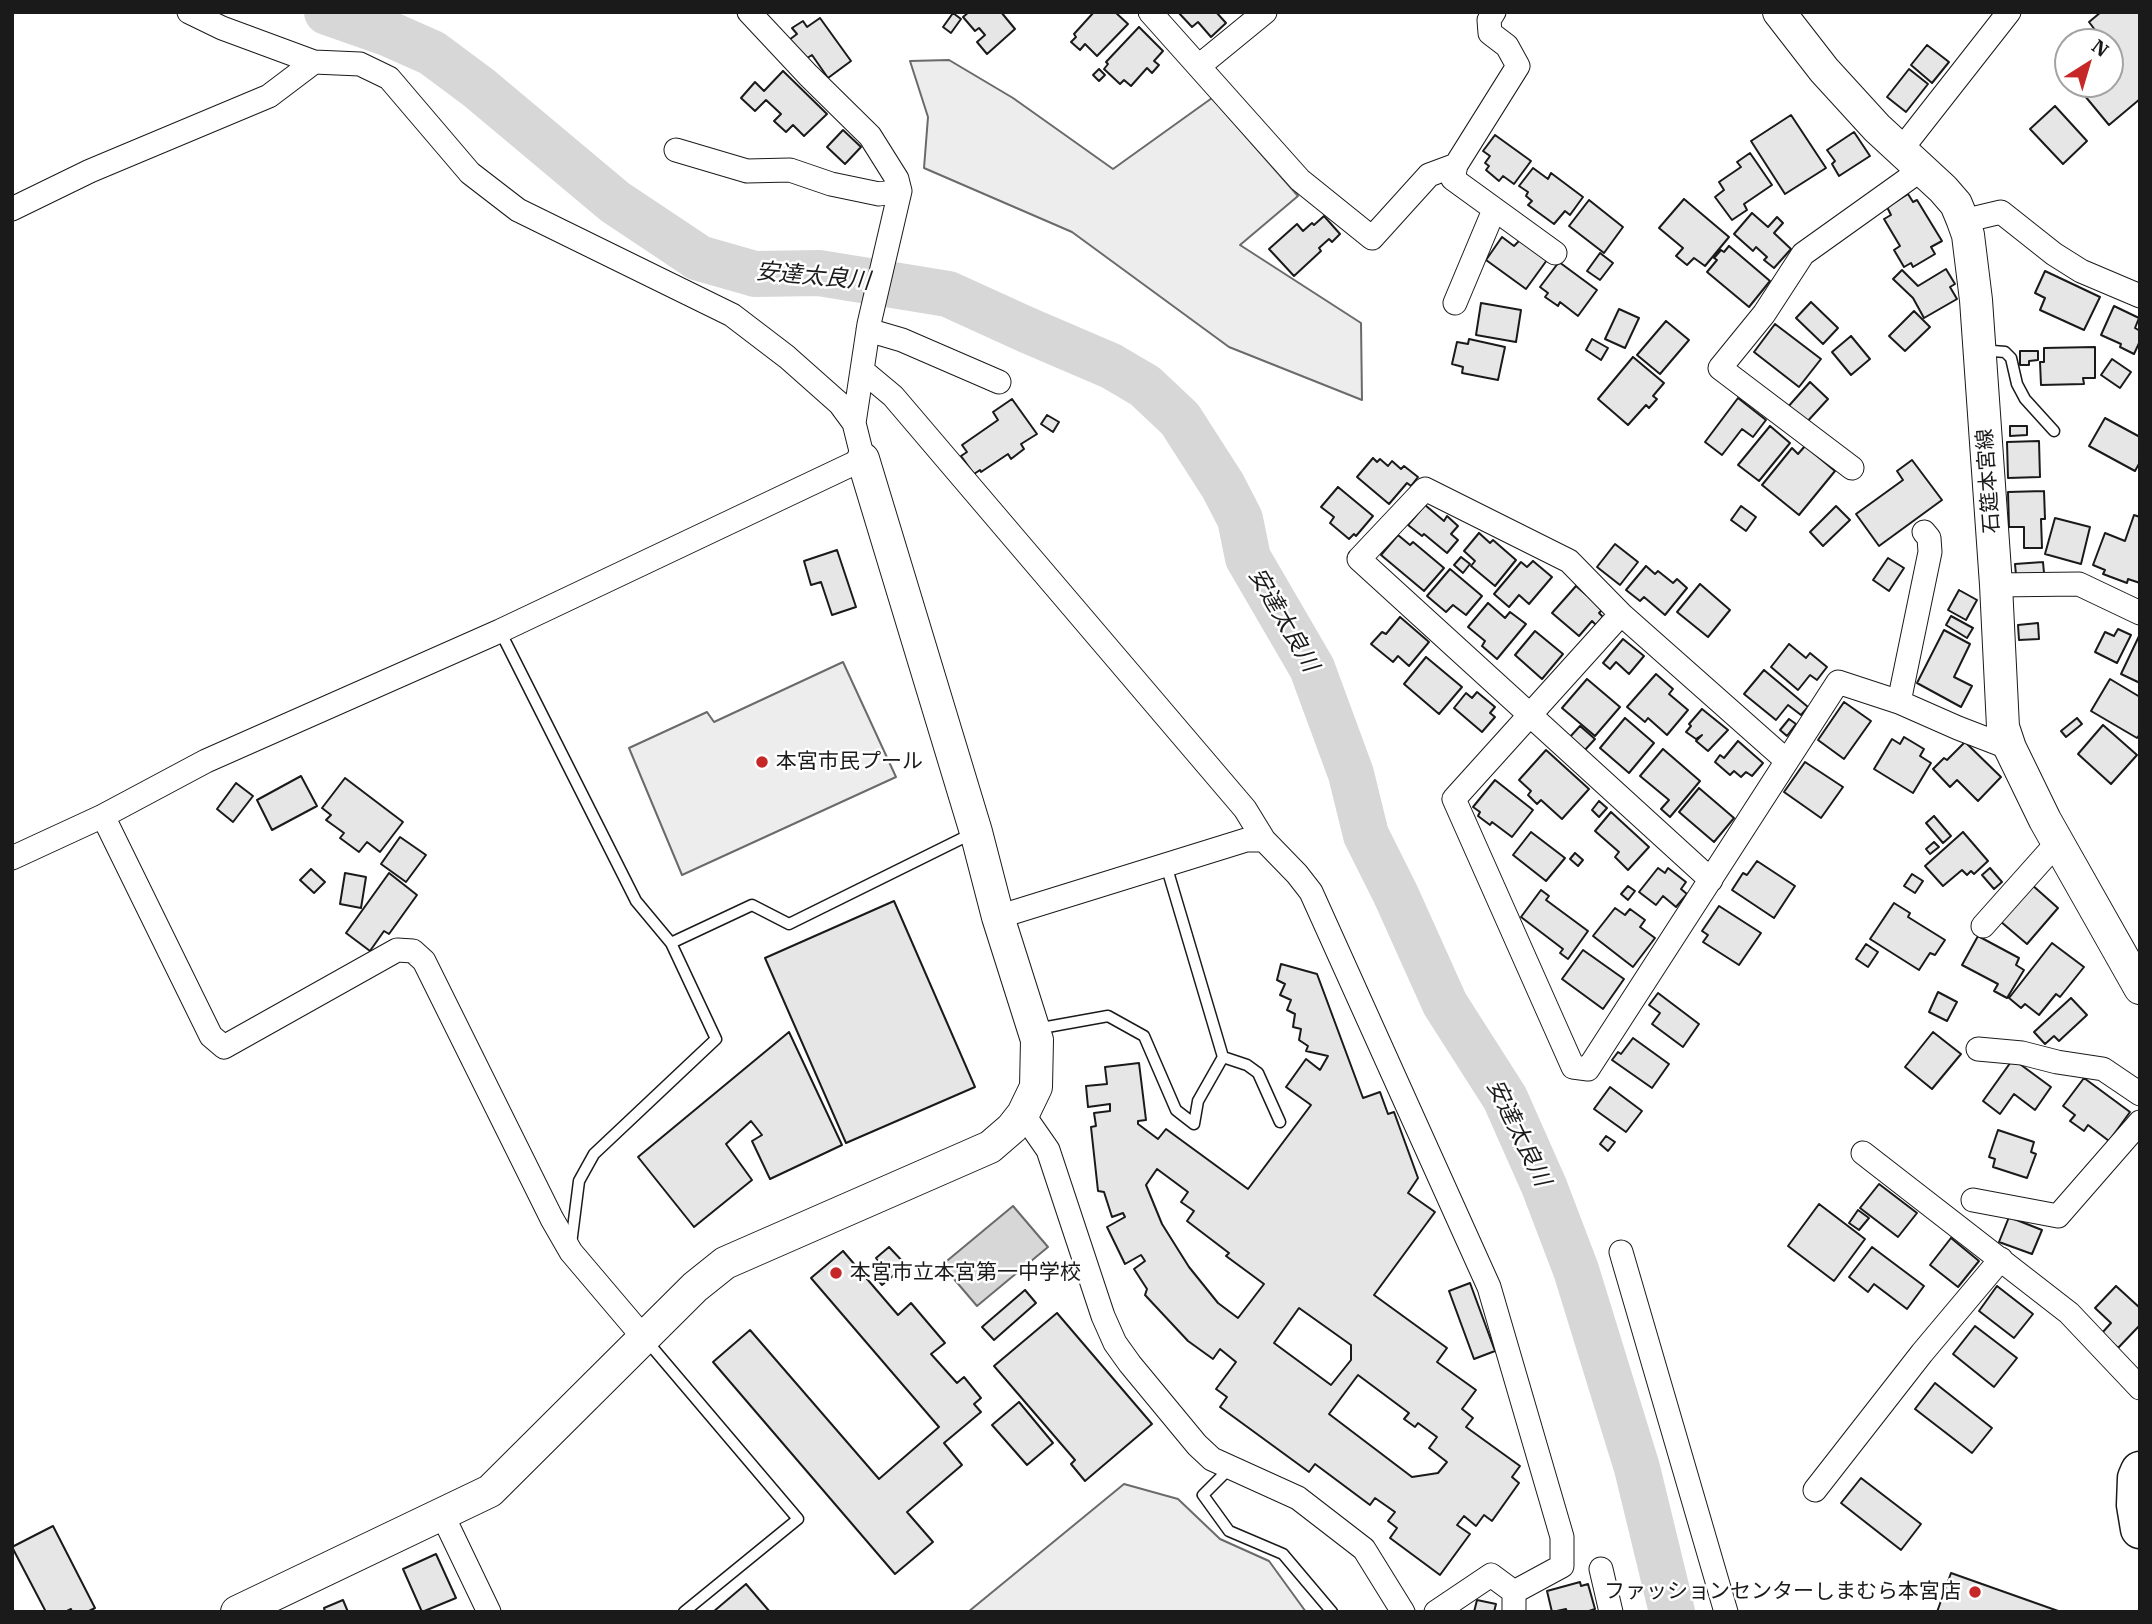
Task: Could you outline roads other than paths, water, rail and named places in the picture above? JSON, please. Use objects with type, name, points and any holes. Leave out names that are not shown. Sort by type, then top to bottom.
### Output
[{"type":"highway","points":[[2140,1471],[2137,1478],[2136,1505],[2140,1529]]},
{"type":"street","points":[[189,12],[222,28],[314,62],[360,64],[389,79],[470,173],[518,210],[732,315],[796,365],[840,404],[854,423],[976,832],[998,916],[1037,1040],[1038,1059],[1036,1087],[1023,1114],[1012,1128],[990,1147],[725,1263],[695,1287],[490,1490],[237,1612]]},
{"type":"street","points":[[748,12],[870,136],[897,179],[899,196],[868,327],[854,423]]},
{"type":"street","points":[[1150,12],[1300,180],[1372,238],[1429,175],[1456,165]]},
{"type":"street","points":[[1199,66],[1265,12]]},
{"type":"street","points":[[1493,12],[1489,20],[1490,33],[1507,46],[1517,66],[1456,165],[1453,179],[1556,253]]},
{"type":"street","name":"石筵本宮線","points":[[1779,12],[1824,70],[1877,128],[1956,204],[1964,220],[1968,235],[1979,350],[2003,727],[2010,748],[2057,843],[2140,988]]},
{"type":"street","points":[[1852,468],[1720,368],[1764,314],[1803,254],[1911,160],[1999,16]]},
{"type":"street","points":[[12,209],[90,171],[269,96],[314,62]]},
{"type":"street","points":[[676,150],[747,171],[790,170],[831,184],[899,196]]},
{"type":"street","points":[[1455,303],[1494,210]]},
{"type":"street","points":[[1964,220],[2001,212],[2054,254],[2081,271],[2140,296]]},
{"type":"street","points":[[868,327],[999,382]]},
{"type":"street","points":[[863,371],[893,396],[1244,809],[1264,840],[1311,892],[1489,1287],[1562,1538],[1562,1566],[1514,1602],[1491,1575],[1436,1612]]},
{"type":"street","points":[[12,858],[103,816],[206,761],[500,631],[863,459]]},
{"type":"street","points":[[1711,880],[1359,559],[1425,489],[1569,561],[1621,614],[1787,761]]},
{"type":"street","points":[[1899,702],[1930,552],[1929,538],[1924,532]]},
{"type":"street","points":[[1996,585],[2079,584],[2140,613]]},
{"type":"street","points":[[1621,614],[1454,799],[1573,1066],[1588,1069],[1838,682],[1899,702],[2010,748]]},
{"type":"street","points":[[103,816],[211,1036],[224,1047],[397,950],[413,951],[424,961],[570,1252],[644,1338]]},
{"type":"street","points":[[998,916],[1246,840],[1264,840]]},
{"type":"street","points":[[1983,926],[2057,843]]},
{"type":"street","points":[[1978,1049],[2022,1052],[2057,1062],[2103,1069],[2140,1094]]},
{"type":"street","points":[[1023,1114],[1048,1150],[1102,1315],[1115,1343],[1130,1364],[1197,1446],[1212,1459],[1298,1498],[1364,1549],[1403,1612]]},
{"type":"street","points":[[1973,1200],[2059,1216],[2140,1122]]},
{"type":"street","points":[[1863,1153],[2069,1313],[2140,1388]]},
{"type":"street","points":[[1622,1252],[1726,1612]]},
{"type":"street","points":[[1815,1490],[1922,1353],[2001,1259]]},
{"type":"street","points":[[442,1514],[489,1612]]},
{"type":"street","points":[[1601,1569],[1611,1612]]},
{"type":"lane","points":[[1979,350],[2005,352],[2011,358],[2017,384],[2025,399],[2054,431]]},
{"type":"lane","points":[[500,631],[636,901],[671,943],[716,1039],[594,1154],[579,1181],[570,1252]]},
{"type":"lane","points":[[671,943],[752,905],[789,924],[976,832]]},
{"type":"lane","points":[[1033,1029],[1108,1016],[1144,1036],[1176,1110],[1194,1124],[1198,1101],[1223,1057],[1166,864]]},
{"type":"lane","points":[[1223,1057],[1247,1065],[1258,1073],[1280,1122]]},
{"type":"lane","points":[[644,1338],[798,1519],[684,1612]]},
{"type":"lane","points":[[1231,1467],[1203,1495],[1229,1531],[1283,1554],[1332,1612]]},
{"type":"waterway","name":"安達太良川","points":[[327,12],[387,33],[432,53],[479,88],[615,202],[699,258],[755,274],[819,273],[948,294],[1111,366],[1145,386],[1180,419],[1223,486],[1240,519],[1248,558],[1312,668],[1351,774],[1366,835],[1445,1004],[1505,1098],[1544,1186],[1576,1270],[1637,1468],[1672,1612]]},
{"type":"place","name":"本宮市民プール","points":[[762,762]]},
{"type":"place","name":"本宮市立本宮第一中学校","points":[[836,1273]]},
{"type":"place","name":"ファッションセンターしまむら本宮店","points":[[1975,1592]]}]
